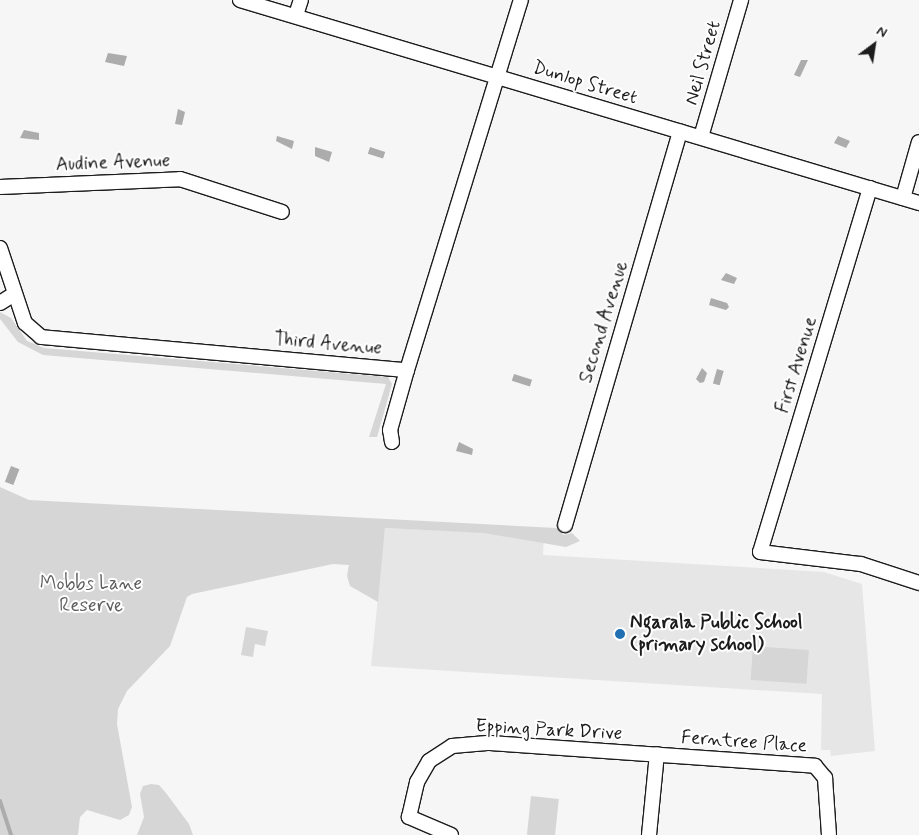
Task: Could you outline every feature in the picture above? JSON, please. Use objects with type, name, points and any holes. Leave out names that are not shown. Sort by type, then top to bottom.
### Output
[{"type":"street","name":"Dunlop Street","points":[[240,0],[296,15],[919,203]]},
{"type":"street","points":[[296,15],[301,0]]},
{"type":"street","points":[[392,442],[390,430],[407,370],[521,0]]},
{"type":"street","name":"Neil Street","points":[[701,137],[741,0]]},
{"type":"street","name":"Second Avenue","points":[[565,525],[680,131]]},
{"type":"street","points":[[903,198],[919,142]]},
{"type":"street","name":"Audine Avenue","points":[[0,187],[180,179],[282,212]]},
{"type":"street","name":"First Avenue","points":[[870,188],[760,552],[861,564],[919,582]]},
{"type":"street","name":"Third Avenue","points":[[0,248],[13,295],[27,327],[46,338],[407,370]]},
{"type":"street","points":[[0,303],[13,295]]},
{"type":"street","name":"Epping Park Drive","points":[[451,835],[409,817],[417,782],[429,761],[452,746],[490,743],[657,754]]},
{"type":"street","points":[[649,835],[657,754]]},
{"type":"street","name":"Ferntree Place","points":[[657,754],[815,766],[825,778],[829,835]]},
{"type":"shaded area","points":[[108,53],[127,56],[124,66],[105,62]]},
{"type":"shaded area","points":[[801,60],[808,60],[800,77],[794,75]]},
{"type":"shaded area","points":[[178,109],[185,112],[182,125],[175,124]]},
{"type":"shaded area","points":[[24,130],[39,133],[39,140],[20,138]]},
{"type":"shaded area","points":[[277,136],[294,141],[292,149],[276,141]]},
{"type":"shaded area","points":[[838,136],[850,141],[846,148],[834,143]]},
{"type":"shaded area","points":[[315,147],[332,152],[329,162],[315,156]]},
{"type":"shaded area","points":[[370,147],[385,152],[383,159],[368,154]]},
{"type":"shaded area","points":[[726,273],[737,278],[734,284],[721,280]]},
{"type":"shaded area","points":[[711,298],[727,303],[729,307],[726,310],[709,305]]},
{"type":"shaded area","points":[[702,368],[707,373],[704,382],[700,383],[696,379]]},
{"type":"shaded area","points":[[717,369],[724,371],[720,385],[713,383]]},
{"type":"shaded area","points":[[514,374],[532,380],[530,387],[512,381]]},
{"type":"shaded area","points":[[459,442],[473,449],[472,455],[456,451]]},
{"type":"shaded area","points":[[11,466],[19,469],[13,485],[5,482]]},
{"type":"shaded area","name":"Ngarala Public School (primary school)","points":[[385,528],[544,535],[543,555],[824,572],[862,584],[875,751],[831,756],[830,750],[821,750],[822,694],[371,666]]},
{"type":"green space","points":[[0,312],[11,318],[27,341],[44,348],[388,377],[392,384],[377,437],[369,437],[386,384],[43,355],[18,342],[0,319]]},
{"type":"green space","name":"Mobbs Lane Reserve","points":[[0,487],[29,500],[556,528],[564,535],[572,533],[580,541],[566,547],[484,533],[385,528],[378,602],[350,586],[347,576],[349,565],[333,564],[192,594],[187,597],[170,646],[127,691],[118,709],[117,724],[132,807],[129,815],[120,820],[87,810],[80,817],[78,835],[0,835]]},
{"type":"green space","points":[[246,627],[268,631],[265,646],[255,644],[253,657],[241,655]]},
{"type":"green space","points":[[753,646],[809,650],[806,684],[751,680]]},
{"type":"green space","points":[[159,785],[166,793],[189,824],[193,835],[137,835],[144,817],[140,794],[143,786]]},
{"type":"green space","points":[[531,796],[559,799],[555,835],[527,835]]},
{"type":"waterway","points":[[0,801],[11,835]]},
{"type":"place","name":"Ngarala Public School (primary school)","points":[[620,634]]}]
